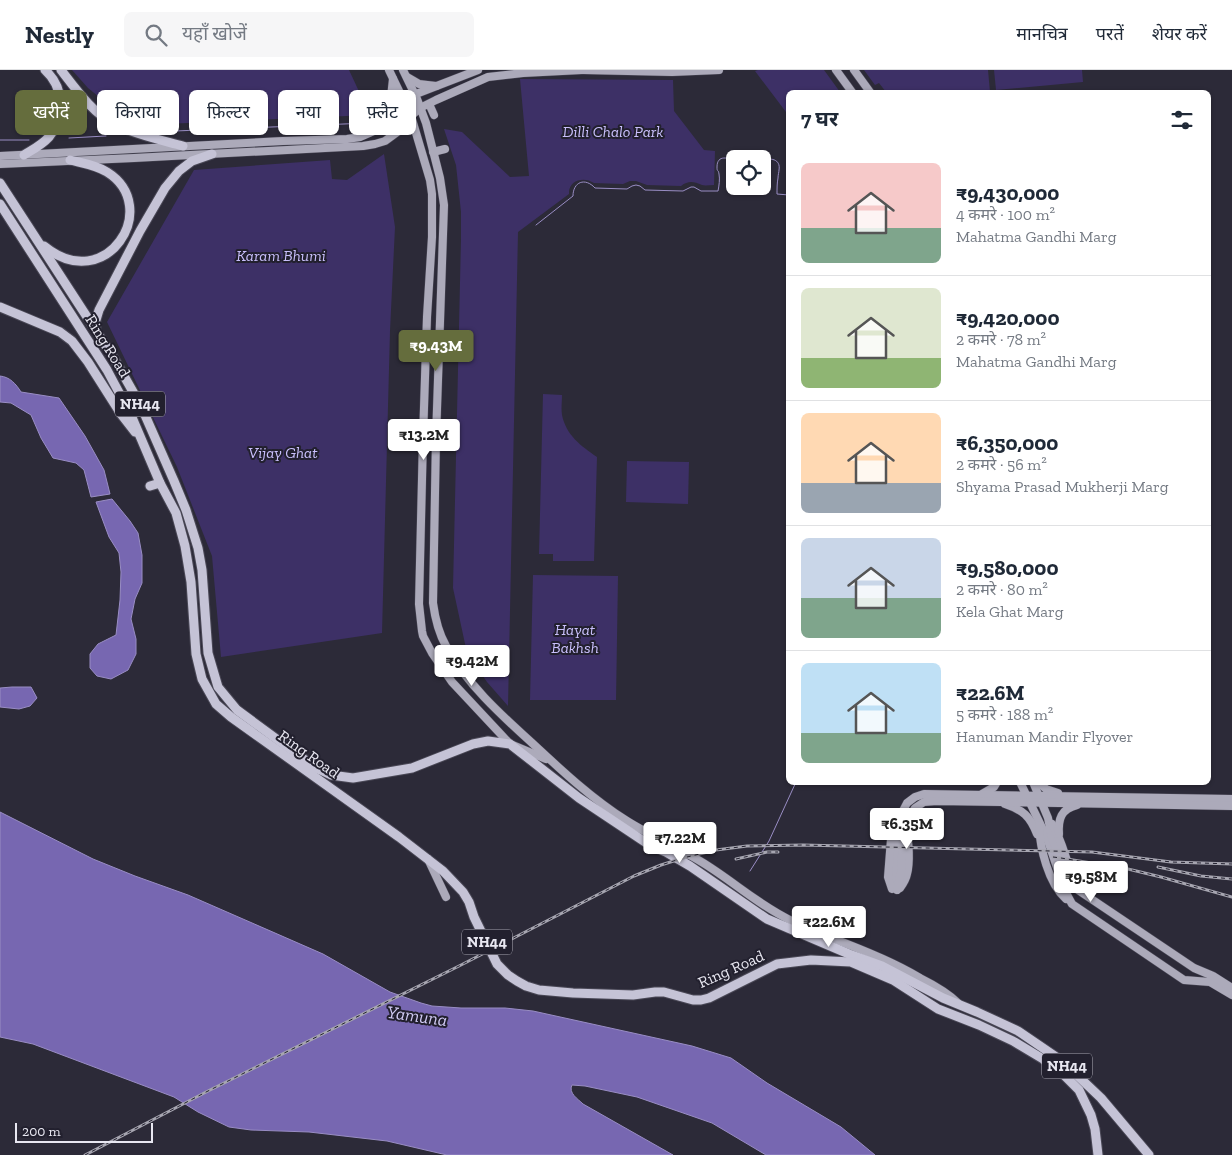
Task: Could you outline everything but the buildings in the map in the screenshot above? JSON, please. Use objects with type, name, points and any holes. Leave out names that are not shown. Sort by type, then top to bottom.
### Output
[{"type":"highway","points":[[24,155],[49,137],[60,116],[61,100],[59,93],[53,78],[45,70]]},
{"type":"highway","points":[[61,70],[97,112],[115,125],[184,151]]},
{"type":"highway","points":[[96,330],[99,310],[165,188],[179,171],[192,161],[212,154]]},
{"type":"highway","points":[[37,240],[52,253],[65,259],[79,262],[100,258],[117,246],[125,234],[130,214],[122,187],[107,172],[94,166],[70,160]]},
{"type":"highway","name":"Ring Road","points":[[0,183],[115,360],[141,406],[186,510],[198,548],[202,570],[208,653],[218,687],[237,710],[316,768],[330,775],[353,778],[412,768],[473,744],[488,741],[510,744]]},
{"type":"highway","name":"Ring Road","points":[[0,204],[107,370],[146,446],[160,483],[176,513],[185,546],[191,582],[196,654],[202,678],[216,704],[230,717],[399,837],[443,871],[463,892],[497,964],[508,976],[538,990],[633,995],[664,992],[693,1000],[701,1000],[709,998],[777,964],[812,960],[851,962],[893,980],[938,1009],[1013,1041],[1043,1058],[1062,1072],[1079,1090],[1092,1114],[1098,1155]]},
{"type":"highway","points":[[0,307],[60,332],[72,341],[88,362],[121,414],[146,446]]},
{"type":"highway","points":[[150,486],[160,483]]},
{"type":"highway","points":[[510,744],[579,798],[651,846],[666,852],[690,866],[768,919],[882,966],[944,995]]},
{"type":"highway","points":[[663,842],[666,852]]},
{"type":"highway","points":[[700,880],[714,884]]},
{"type":"highway","name":"NH44","points":[[944,995],[959,1004],[1018,1031],[1062,1061],[1101,1098],[1148,1155]]},
{"type":"main road","points":[[389,70],[398,90]]},
{"type":"main road","points":[[416,95],[478,70]]},
{"type":"main road","points":[[416,112],[436,100],[488,77],[583,70],[672,72],[719,70]]},
{"type":"main road","points":[[836,70],[851,90]]},
{"type":"main road","points":[[854,70],[869,90]]},
{"type":"main road","points":[[404,73],[419,84],[436,86]]},
{"type":"main road","points":[[404,73],[412,90]]},
{"type":"main road","points":[[392,90],[393,79]]},
{"type":"main road","points":[[416,98],[426,123],[440,178],[444,205],[436,438],[433,603],[437,627],[446,647],[467,677],[512,726],[566,775],[626,821],[701,862],[771,910],[898,965],[944,995]]},
{"type":"main road","points":[[426,123],[430,106],[436,100]]},
{"type":"main road","points":[[430,106],[434,115]]},
{"type":"main road","points":[[416,133],[430,180],[433,206],[427,316],[419,604],[423,636],[452,682],[510,744],[551,761]]},
{"type":"main road","points":[[0,164],[184,151],[283,141],[347,139],[365,135]]},
{"type":"main road","points":[[0,156],[160,148],[212,154],[363,146],[385,141],[395,135]]},
{"type":"main road","points":[[433,152],[445,149]]},
{"type":"main road","points":[[539,767],[566,775]]},
{"type":"main road","points":[[982,794],[995,785]]},
{"type":"main road","points":[[1021,785],[1047,838],[1065,891],[1072,904]]},
{"type":"main road","points":[[1034,785],[1048,818],[1059,835]]},
{"type":"main road","points":[[1042,785],[1052,792],[1071,796]]},
{"type":"main road","points":[[1028,799],[982,794],[924,794],[915,797],[908,804],[893,830],[888,876],[894,889],[904,882],[907,874],[908,838],[906,830],[909,819],[915,808],[924,802],[997,802],[1071,796],[1232,799]]},
{"type":"main road","points":[[1040,799],[1083,804],[1232,806]]},
{"type":"main road","points":[[997,802],[1023,812],[1032,822],[1040,840],[1051,877],[1060,893],[1072,904],[1184,980],[1210,982],[1232,995]]},
{"type":"main road","points":[[1083,804],[1070,807],[1061,815],[1058,826],[1071,872],[1083,894]]},
{"type":"main road","points":[[1048,818],[1052,838],[1072,886],[1194,968],[1213,976],[1232,988]]},
{"type":"main road","points":[[1039,822],[1040,840]]},
{"type":"main road","points":[[663,842],[669,831]]},
{"type":"main road","points":[[428,859],[446,897]]},
{"type":"main road","points":[[1104,925],[1112,913]]},
{"type":"main road","points":[[1119,936],[1128,924]]},
{"type":"green space","points":[[72,70],[349,70],[358,90],[349,90],[349,116],[339,116],[339,90],[278,90],[278,119],[268,119],[268,90],[189,90],[189,123],[179,123],[179,90],[97,90],[97,95]]},
{"type":"green space","points":[[824,70],[839,90],[786,90],[786,112],[755,71]]},
{"type":"green space","points":[[864,70],[988,70],[990,90],[884,90],[879,83],[875,85]]},
{"type":"green space","points":[[994,70],[1082,70],[1083,82],[996,90]]},
{"type":"green space","name":"Dilli Chalo Park","points":[[520,79],[673,80],[674,111],[704,150],[715,151],[714,185],[692,182],[681,186],[647,185],[636,181],[623,184],[594,183],[581,180],[571,185],[569,194],[518,232],[508,706],[487,682],[467,653],[453,588],[461,212],[456,165],[444,129],[462,132],[510,177],[529,176]]},
{"type":"green space","points":[[384,154],[395,227],[390,331],[382,633],[221,657],[212,556],[177,467],[107,322],[194,170],[330,160],[332,179],[347,180]]},
{"type":"green space","points":[[543,394],[562,395],[562,415],[567,428],[580,444],[597,457],[594,561],[553,561],[553,554],[539,554]]},
{"type":"green space","points":[[627,461],[689,462],[688,504],[626,502]]},
{"type":"green space","name":"Hayat Bakhsh","points":[[533,575],[618,576],[616,700],[530,700]]},
{"type":"water","points":[[0,376],[12,381],[21,392],[59,398],[85,436],[104,470],[110,494],[91,497],[84,470],[76,463],[53,458],[41,438],[31,415],[11,403],[0,402]]},
{"type":"water","points":[[112,499],[138,533],[142,555],[142,583],[135,599],[131,619],[136,639],[136,654],[128,670],[111,679],[97,676],[90,668],[90,654],[98,644],[116,635],[120,600],[121,572],[119,553],[109,537],[96,502]]},
{"type":"water","points":[[31,687],[37,698],[30,706],[19,709],[0,707],[0,688]]},
{"type":"water","name":"Yamuna","points":[[0,812],[93,859],[188,895],[323,954],[390,992],[421,1003],[432,1006],[505,1008],[533,1011],[692,1046],[731,1058],[767,1083],[841,1127],[875,1155],[766,1155],[712,1123],[637,1097],[572,1085],[572,1093],[583,1104],[673,1155],[447,1155],[387,1141],[309,1132],[251,1130],[229,1127],[198,1112],[174,1097],[33,1044],[0,1037]]},
{"type":"waterway","points":[[179,131],[349,124]]},
{"type":"waterway","points":[[69,138],[106,136]]},
{"type":"waterway","points":[[0,140],[29,140]]},
{"type":"waterway","points":[[536,225],[573,196],[577,184],[584,182],[595,188],[627,189],[636,185],[645,190],[683,191],[694,187],[701,191],[718,191],[719,172],[717,167],[719,160],[726,158]]},
{"type":"waterway","points":[[771,159],[777,161],[779,166],[777,194],[786,195]]},
{"type":"waterway","points":[[750,871],[769,841],[795,785]]},
{"type":"railway","points":[[85,1155],[634,876],[683,858],[716,850],[747,846],[803,845],[1092,852],[1171,862],[1232,864]]},
{"type":"railway","points":[[736,859],[767,852],[778,852]]},
{"type":"railway","points":[[1053,857],[1128,869],[1232,897]]},
{"type":"railway","points":[[1158,867],[1201,876],[1232,879]]},
{"type":"park label","name":"Karam Bhumi","points":[[281,255]]},
{"type":"park label","name":"Vijay Ghat","points":[[283,452]]}]
